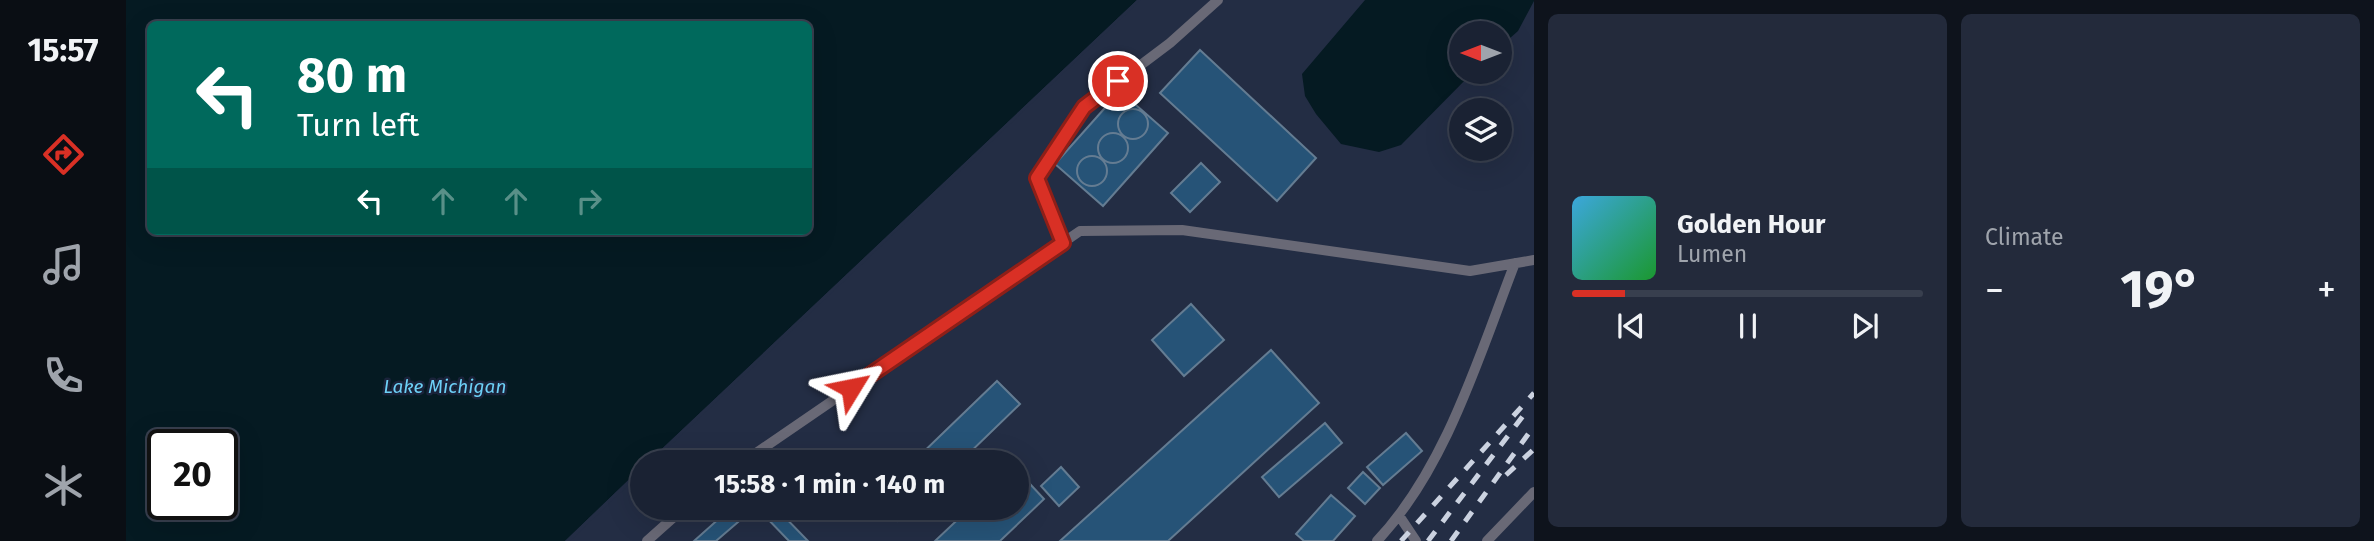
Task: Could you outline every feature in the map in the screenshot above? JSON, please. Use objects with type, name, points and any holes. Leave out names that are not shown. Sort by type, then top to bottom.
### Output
[{"type":"lane","points":[[1063,243],[1037,178],[1084,107],[1170,43],[1218,0]]},
{"type":"lane","points":[[761,450],[1080,231],[1182,230],[1470,271],[1534,260]]},
{"type":"lane","points":[[1377,541],[1400,517],[1456,416],[1515,263]]},
{"type":"lane","points":[[1487,541],[1534,492]]},
{"type":"lane","points":[[1400,517],[1416,541]]},
{"type":"lane","points":[[647,541],[671,520]]},
{"type":"water","name":"Lake Michigan","points":[[126,0],[1137,0],[661,450],[630,450],[630,479],[565,541],[126,541]]},
{"type":"water","points":[[1365,0],[1534,0],[1518,31],[1512,36],[1512,21],[1449,21],[1449,84],[1461,84],[1401,145],[1379,152],[1341,144],[1305,96],[1302,74]]},
{"type":"pier","points":[[1137,0],[1141,0],[666,450],[661,450]]},
{"type":"pier","points":[[630,479],[630,484],[570,541],[565,541]]},
{"type":"building","points":[[1200,50],[1316,158],[1277,201],[1160,93]]},
{"type":"building","points":[[1120,91],[1168,133],[1103,206],[1055,164]]},
{"type":"building","points":[[1133,109],[1139,110],[1147,118],[1147,130],[1139,138],[1133,139],[1127,138],[1119,130],[1118,124],[1119,118],[1127,110]]},
{"type":"building","points":[[1113,133],[1119,134],[1127,142],[1127,154],[1119,162],[1113,163],[1107,162],[1099,154],[1098,148],[1099,142],[1107,134]]},
{"type":"building","points":[[1092,156],[1098,157],[1106,165],[1106,177],[1098,185],[1092,186],[1086,185],[1078,177],[1077,171],[1078,165],[1086,157]]},
{"type":"building","points":[[1201,163],[1220,182],[1190,212],[1171,193]]},
{"type":"building","points":[[1191,304],[1224,340],[1184,376],[1152,340]]},
{"type":"building","points":[[1271,350],[1319,403],[1168,541],[1060,541]]},
{"type":"building","points":[[997,381],[1020,404],[972,450],[925,450]]},
{"type":"building","points":[[1325,423],[1342,443],[1279,497],[1262,477]]},
{"type":"building","points":[[1406,433],[1422,451],[1383,485],[1367,467]]},
{"type":"building","points":[[1061,467],[1079,487],[1059,506],[1041,486]]},
{"type":"building","points":[[1363,472],[1380,488],[1365,504],[1348,488]]},
{"type":"building","points":[[1029,483],[1044,499],[1029,513]]},
{"type":"building","points":[[1331,495],[1355,516],[1333,541],[1304,541],[1296,534]]},
{"type":"building","points":[[718,520],[740,520],[716,541],[694,541]]},
{"type":"building","points":[[769,520],[788,520],[808,541],[789,541]]},
{"type":"building","points":[[957,520],[1022,520],[1000,541],[935,541]]},
{"type":"railway","points":[[1401,541],[1534,393]]},
{"type":"railway","points":[[1428,541],[1523,416]]},
{"type":"railway","points":[[1451,541],[1534,426]]},
{"type":"railway","points":[[1506,475],[1534,449]]},
{"type":"route","points":[[851,388],[1063,243],[1037,178],[1084,107],[1118,81]]}]
